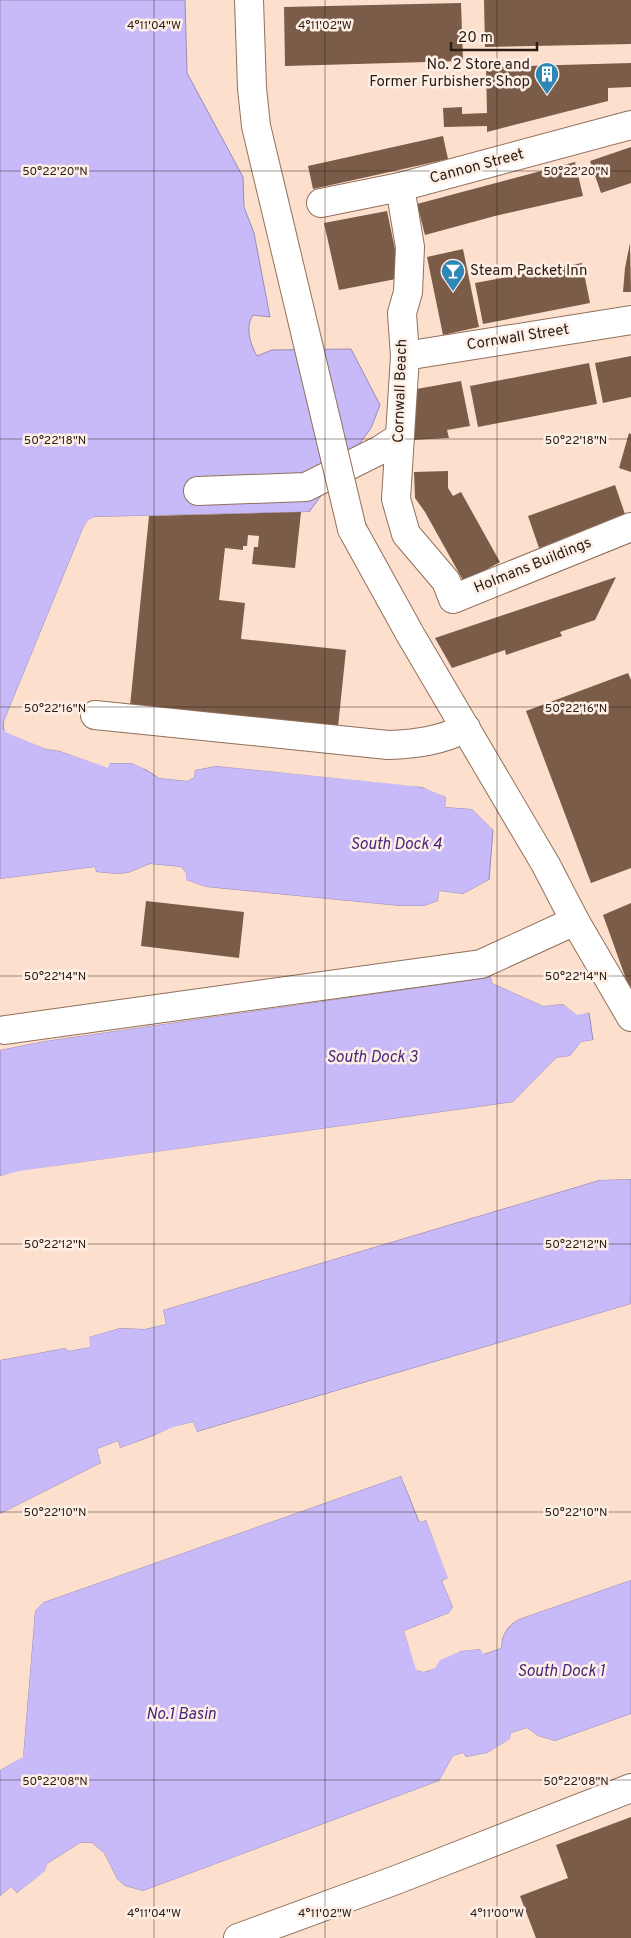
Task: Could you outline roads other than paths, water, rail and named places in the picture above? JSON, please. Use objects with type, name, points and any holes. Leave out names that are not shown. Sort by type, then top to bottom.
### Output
[{"type":"lane","points":[[249,0],[252,88],[256,126],[352,529],[546,865],[575,921],[631,1017]]},
{"type":"lane","name":"Cannon Street","points":[[321,203],[400,188],[631,125]]},
{"type":"lane","name":"Cornwall Beach","points":[[400,188],[410,247],[408,292],[402,314],[405,356],[396,499],[406,534],[446,581]]},
{"type":"lane","name":"Cornwall Street","points":[[405,356],[631,320]]},
{"type":"lane","points":[[198,491],[306,487],[380,450],[400,437]]},
{"type":"lane","name":"Holmans Buildings","points":[[446,581],[453,599],[631,527]]},
{"type":"lane","points":[[95,715],[388,745],[431,741],[444,738],[466,728]]},
{"type":"lane","points":[[5,1030],[481,964],[575,921]]},
{"type":"lane","points":[[238,1938],[396,1880],[631,1788]]},
{"type":"water","name":"South Dock 4","points":[[0,0],[185,0],[187,73],[243,177],[244,207],[254,233],[270,317],[253,315],[249,325],[249,336],[254,351],[257,356],[272,350],[351,349],[380,405],[371,428],[309,512],[94,517],[84,526],[4,721],[3,729],[46,749],[60,751],[108,767],[109,763],[131,763],[140,766],[159,778],[188,781],[194,777],[195,770],[216,766],[411,785],[433,790],[446,797],[445,807],[472,809],[493,830],[489,880],[463,894],[439,891],[438,901],[424,906],[400,906],[206,887],[185,880],[186,873],[181,867],[150,864],[128,873],[96,872],[95,867],[0,879]]},
{"type":"water","name":"South Dock 3","points":[[491,977],[492,983],[543,1006],[563,1004],[577,1014],[589,1013],[593,1040],[581,1042],[570,1056],[556,1058],[513,1102],[51,1167],[0,1176],[0,1050],[45,1041]]},
{"type":"water","points":[[631,1179],[631,1304],[196,1432],[193,1422],[120,1448],[118,1441],[97,1449],[101,1463],[0,1514],[0,1360],[65,1348],[69,1351],[89,1347],[88,1337],[120,1328],[145,1329],[166,1324],[163,1310],[600,1180]]},
{"type":"water","name":"No.1 Basin","points":[[401,1476],[419,1522],[426,1520],[449,1578],[442,1581],[453,1607],[449,1613],[404,1631],[417,1670],[429,1671],[444,1656],[465,1650],[480,1649],[484,1654],[501,1648],[506,1631],[519,1619],[631,1580],[631,1714],[555,1741],[538,1736],[527,1728],[511,1733],[511,1739],[487,1753],[466,1757],[463,1753],[453,1756],[439,1781],[143,1891],[125,1886],[117,1879],[104,1853],[92,1843],[80,1843],[47,1864],[46,1871],[17,1893],[11,1887],[0,1896],[0,1770],[23,1756],[35,1611],[44,1602]]},
{"type":"place","name":"No. 2 Store and Former Furbishers Shop","points":[[547,95]]},
{"type":"place","name":"Steam Packet Inn","points":[[453,292]]},
{"type":"water label","name":"South Dock 1","points":[[561,1672]]}]
